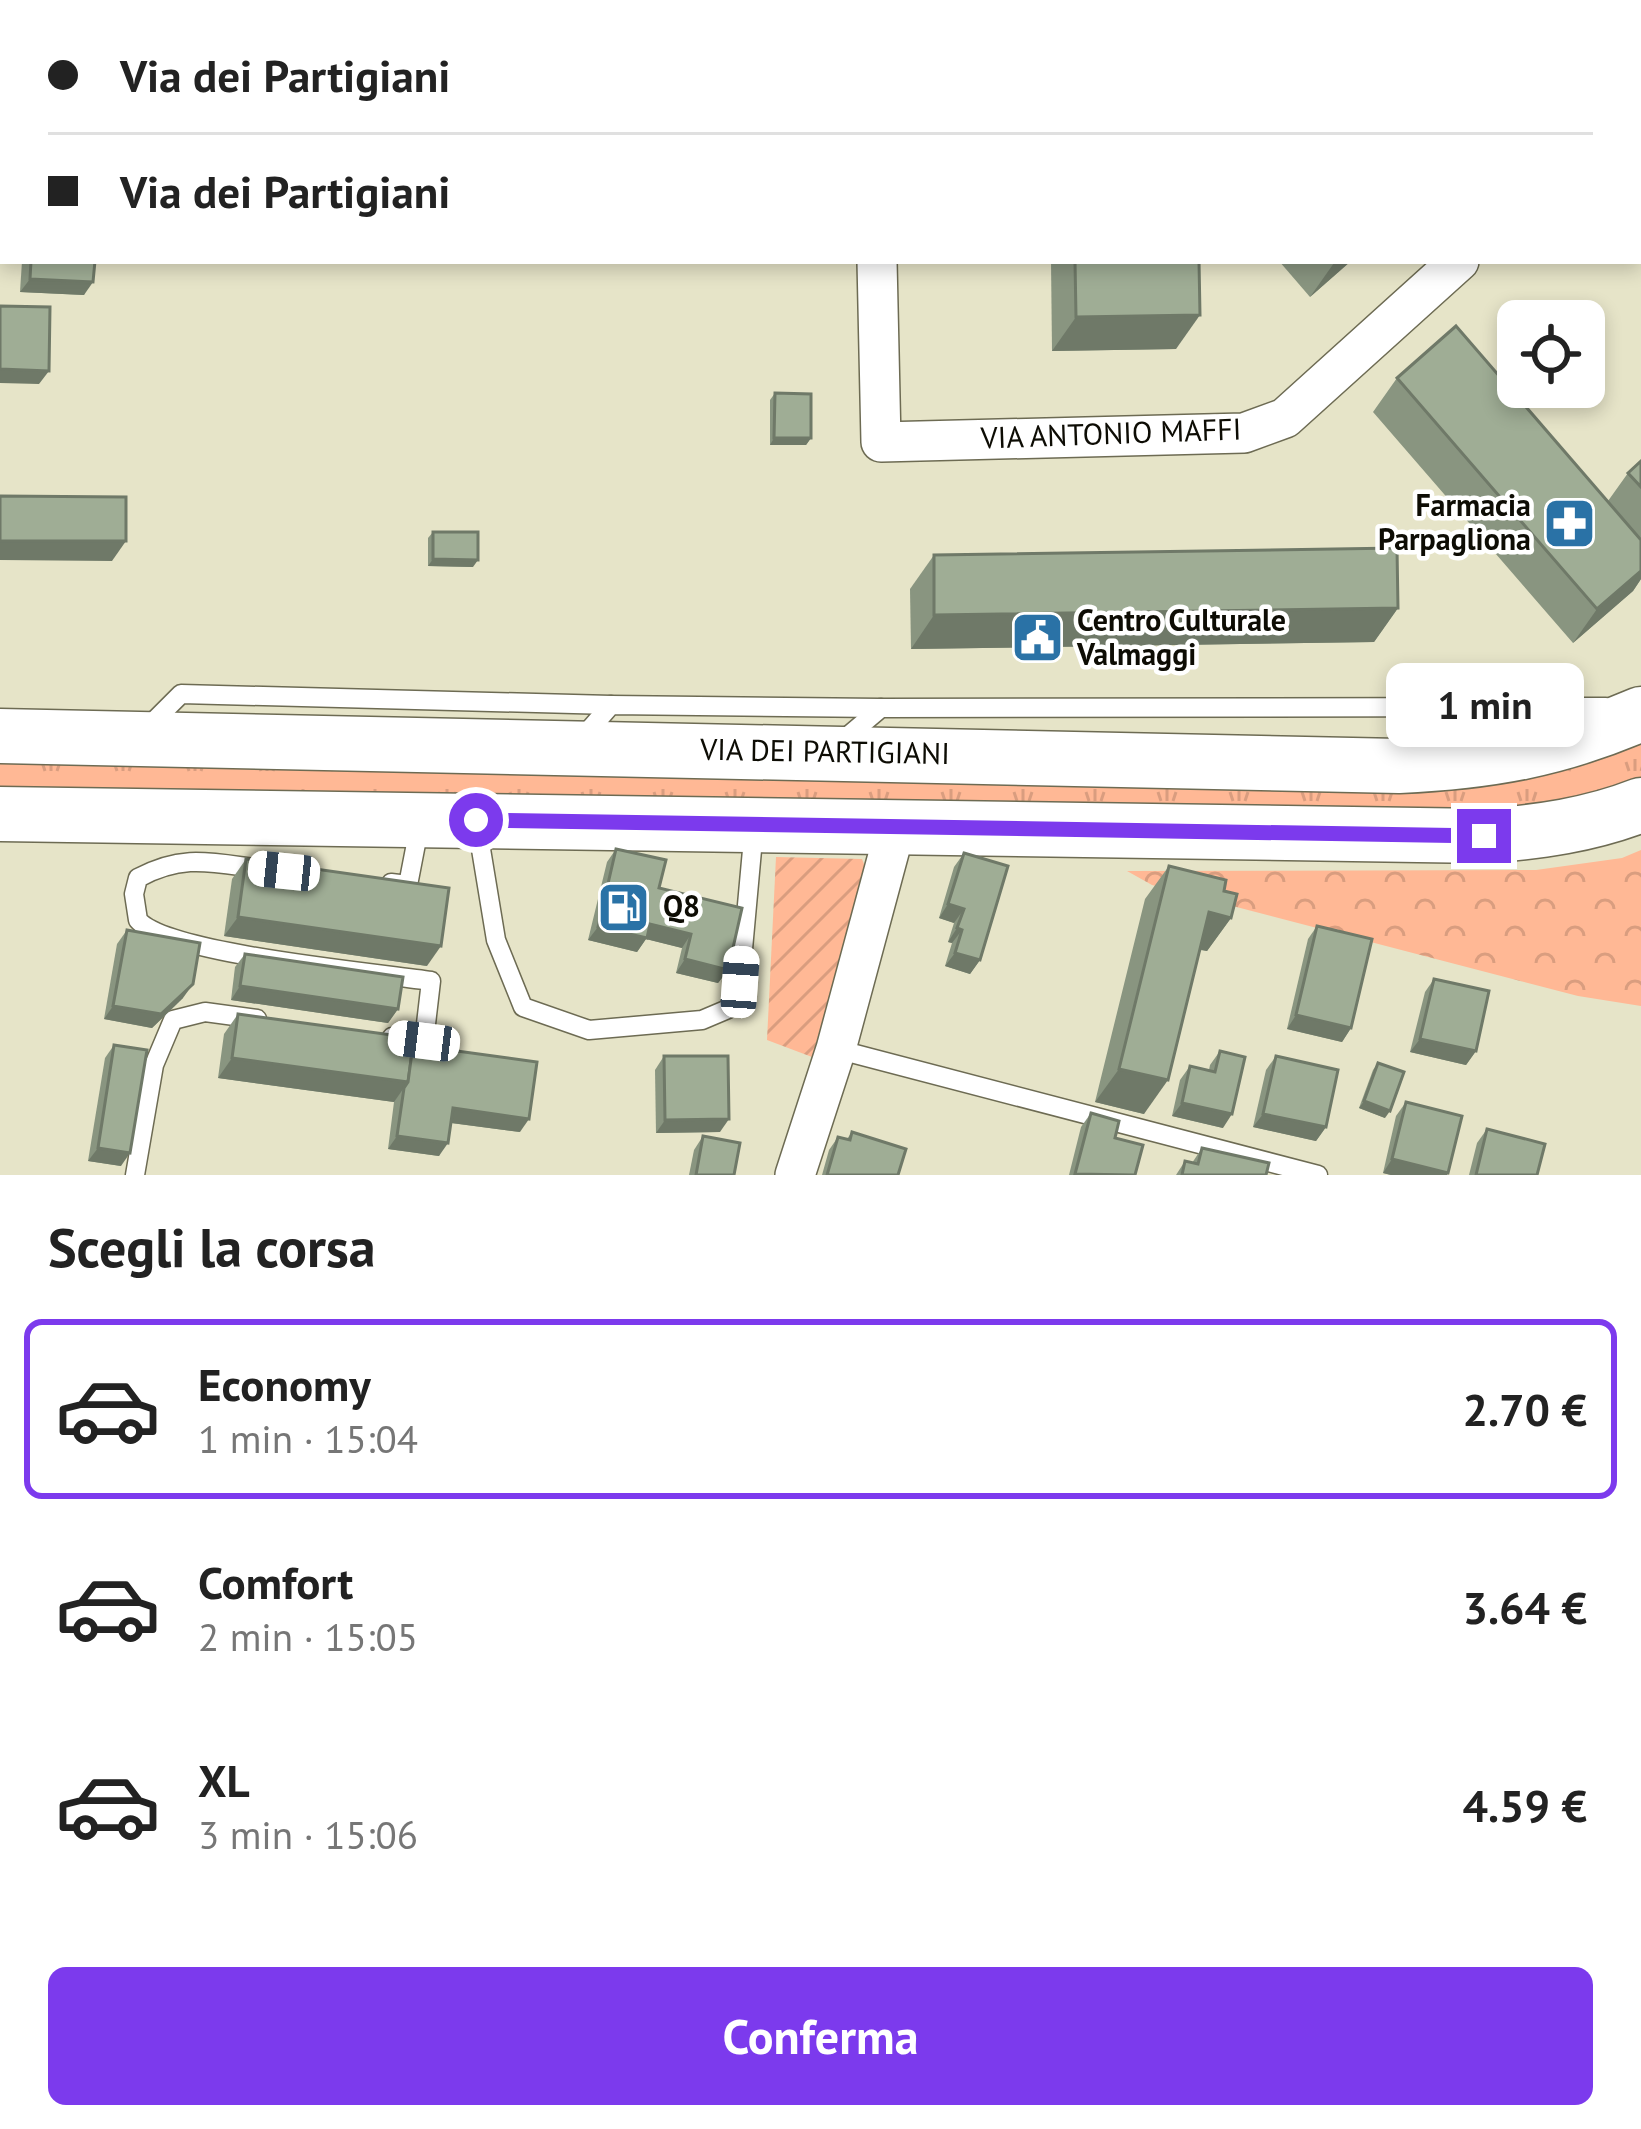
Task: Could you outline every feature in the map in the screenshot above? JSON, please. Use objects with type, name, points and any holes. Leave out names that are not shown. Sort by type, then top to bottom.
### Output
[{"type":"street","name":"VIA ANTONIO MAFFI","points":[[877,264],[881,442],[1244,433],[1285,418],[1456,264]]},
{"type":"street","name":"VIA DEI PARTIGIANI","points":[[0,736],[1399,766],[1456,764],[1535,752],[1593,735],[1641,710]]},
{"type":"street","points":[[0,814],[1484,836],[1544,832],[1606,819],[1641,805]]},
{"type":"street","points":[[795,1175],[836,1048],[896,826]]},
{"type":"lane","points":[[137,739],[181,694],[610,705],[1641,710]]},
{"type":"lane","points":[[575,747],[610,705]]},
{"type":"lane","points":[[829,752],[881,707]]},
{"type":"lane","points":[[362,880],[408,885],[421,820]]},
{"type":"lane","points":[[476,820],[496,940],[523,1007],[589,1030],[702,1021],[728,1010],[740,982],[754,824]]},
{"type":"lane","points":[[293,872],[201,862],[164,865],[138,878],[134,894],[138,920],[166,939],[211,949],[431,981],[424,1041],[380,1035]]},
{"type":"lane","points":[[135,1175],[154,1065],[172,1020],[205,1012],[271,1021]]},
{"type":"lane","points":[[836,1048],[1318,1175]]},
{"type":"green space","points":[[1641,743],[1641,779],[1583,801],[1496,816],[0,792],[0,763],[1500,783],[1572,768]]},
{"type":"green space","points":[[1641,850],[1641,1006],[1578,996],[1152,885],[1127,871],[1536,870],[1622,858]]},
{"type":"green space","points":[[776,857],[862,859],[867,872],[812,1057],[767,1040]]},
{"type":"building","points":[[31,264],[95,264],[93,282],[30,279]]},
{"type":"building","points":[[1075,264],[1199,264],[1200,315],[1076,317]]},
{"type":"building","points":[[0,306],[50,307],[49,371],[0,369]]},
{"type":"building","points":[[1456,326],[1497,373],[1497,408],[1527,408],[1641,540],[1641,571],[1597,609],[1397,378]]},
{"type":"building","points":[[775,393],[811,394],[811,438],[774,438]]},
{"type":"building","points":[[1641,461],[1641,487],[1628,473]]},
{"type":"building","points":[[0,496],[126,497],[126,541],[0,541]]},
{"type":"building","points":[[433,532],[478,532],[478,560],[433,559]]},
{"type":"building","points":[[1397,548],[1398,608],[934,615],[934,555]]},
{"type":"building","points":[[616,849],[666,860],[659,888],[742,908],[728,970],[685,959],[691,934],[650,924],[647,938],[598,927]]},
{"type":"building","points":[[964,853],[1008,866],[980,960],[955,953],[964,909],[948,904]]},
{"type":"building","points":[[246,859],[449,888],[441,946],[238,917]]},
{"type":"building","points":[[1169,866],[1226,880],[1224,891],[1237,894],[1231,918],[1209,912],[1168,1080],[1119,1069]]},
{"type":"building","points":[[1317,926],[1372,939],[1351,1028],[1296,1015]]},
{"type":"building","points":[[127,930],[200,943],[193,984],[161,1014],[113,1006]]},
{"type":"building","points":[[245,954],[403,977],[398,1009],[240,986]]},
{"type":"building","points":[[1434,979],[1489,991],[1476,1051],[1420,1039]]},
{"type":"building","points":[[238,1014],[414,1038],[408,1082],[232,1058]]},
{"type":"building","points":[[114,1045],[147,1050],[130,1153],[98,1148]]},
{"type":"building","points":[[413,1045],[537,1062],[529,1119],[453,1108],[448,1143],[397,1136]]},
{"type":"building","points":[[1220,1051],[1245,1057],[1232,1114],[1182,1103],[1190,1066],[1215,1072]]},
{"type":"building","points":[[664,1056],[728,1056],[729,1119],[665,1120]]},
{"type":"building","points":[[1276,1056],[1338,1070],[1326,1127],[1263,1114]]},
{"type":"building","points":[[1378,1063],[1404,1072],[1390,1111],[1364,1101]]},
{"type":"building","points":[[1406,1102],[1462,1116],[1448,1173],[1392,1159]]},
{"type":"building","points":[[1091,1113],[1119,1121],[1115,1138],[1143,1145],[1135,1175],[1075,1174]]},
{"type":"building","points":[[1487,1129],[1545,1144],[1537,1175],[1476,1175]]},
{"type":"building","points":[[852,1132],[906,1149],[898,1175],[827,1175],[838,1137],[850,1140]]},
{"type":"building","points":[[703,1136],[740,1143],[734,1175],[696,1175]]},
{"type":"building","points":[[1202,1148],[1269,1163],[1266,1175],[1182,1175],[1185,1161],[1198,1164]]},
{"type":"place","name":"Farmacia Parpagliona","points":[[1570,523]]},
{"type":"place","name":"Centro Culturale Valmaggi","points":[[1038,638]]},
{"type":"place","name":"Q8","points":[[624,907]]},
{"type":"route","points":[[476,820],[1484,836]]}]
